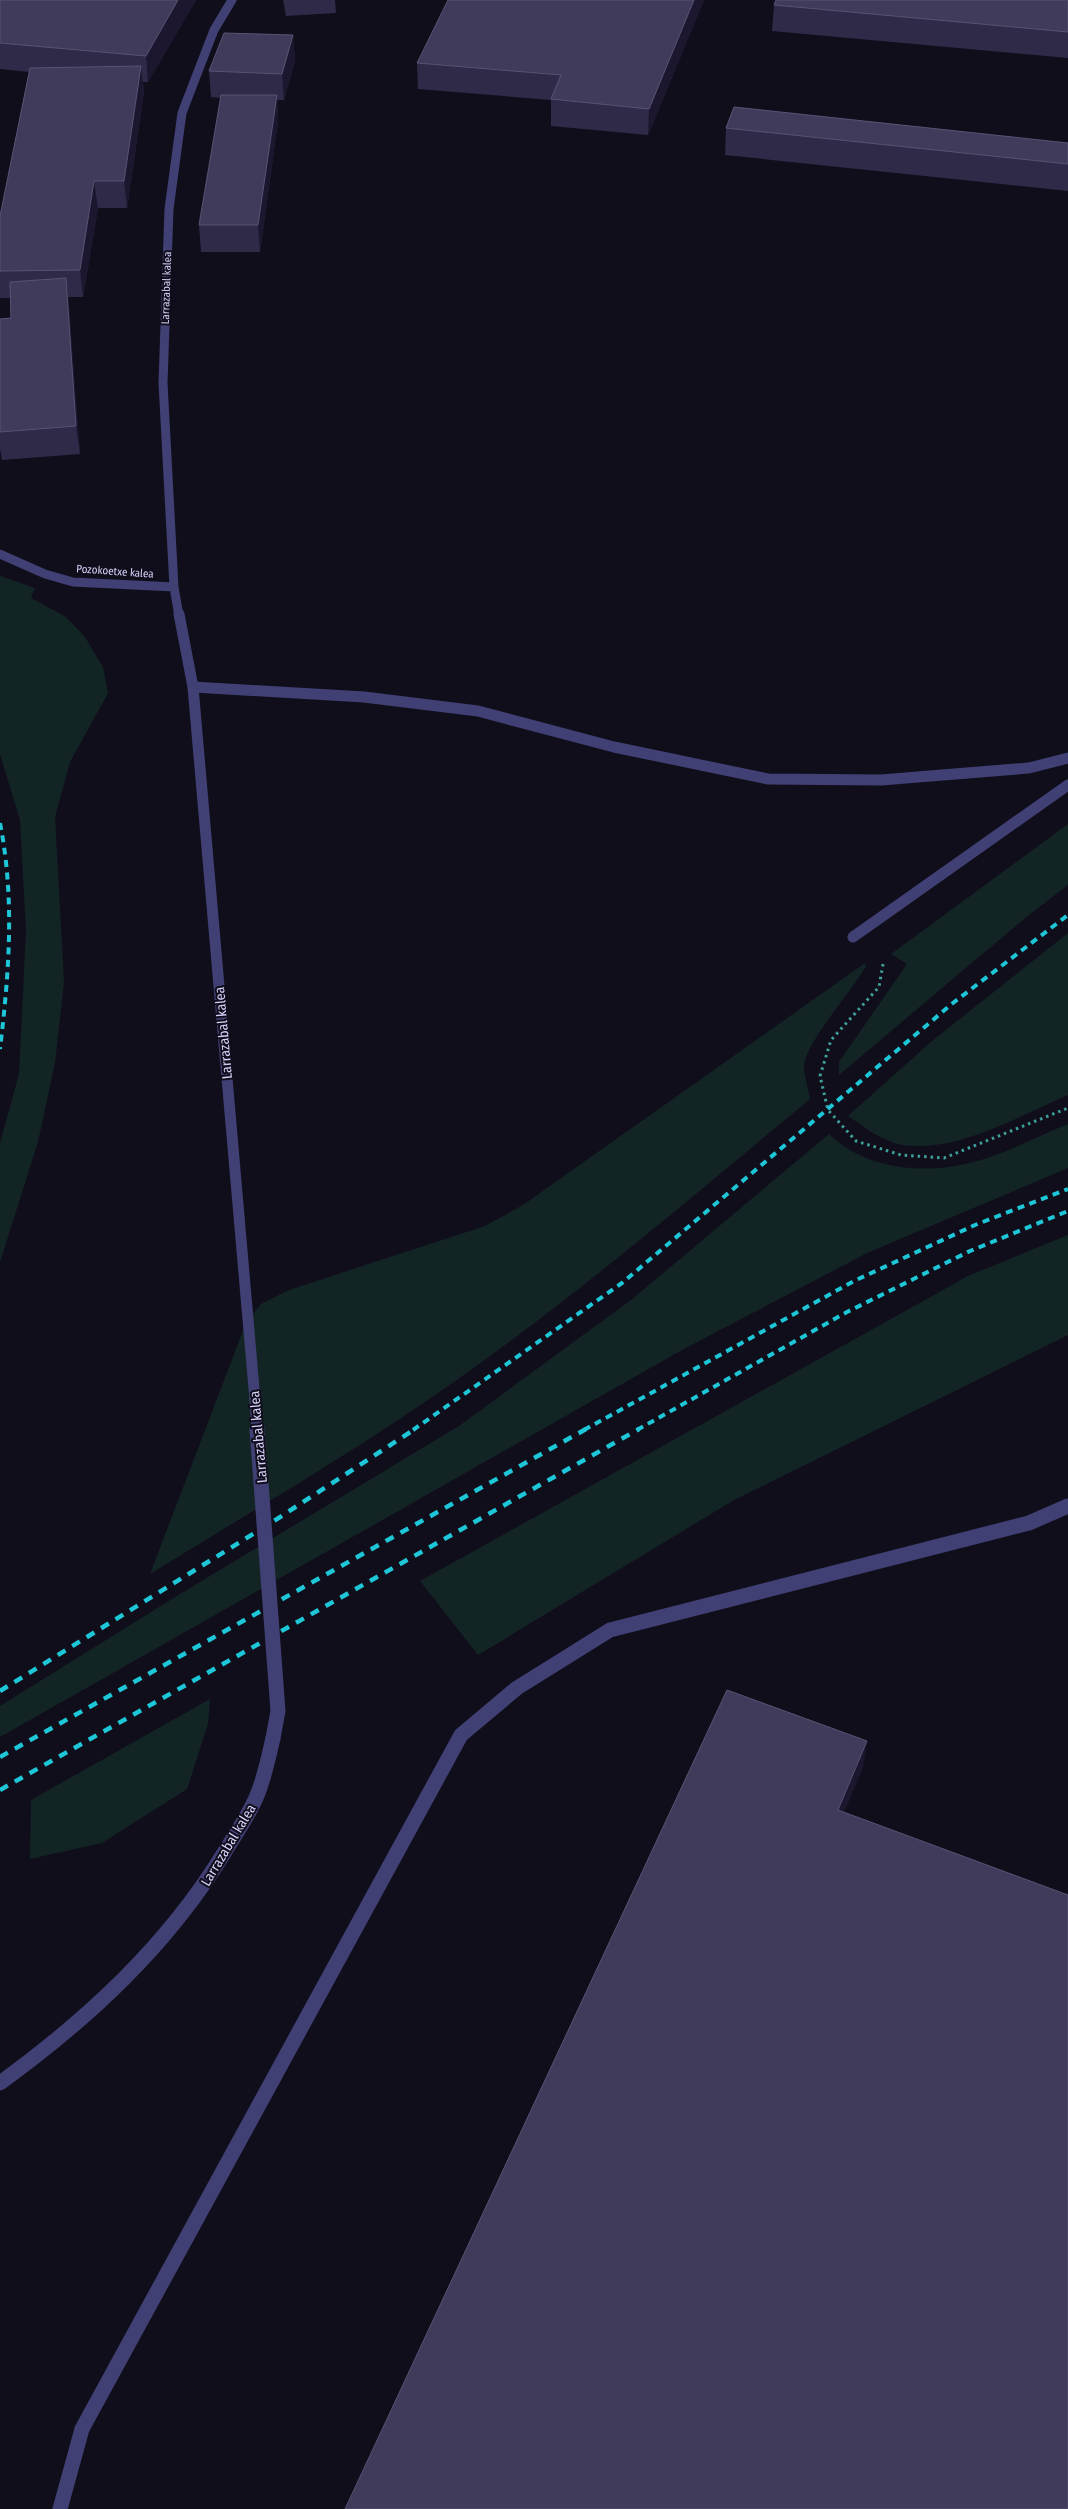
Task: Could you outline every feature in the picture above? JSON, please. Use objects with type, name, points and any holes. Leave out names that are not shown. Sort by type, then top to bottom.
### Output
[{"type":"street","name":"Larrazabal kalea","points":[[0,2083],[35,2058],[105,2000],[176,1923],[221,1861],[255,1800],[273,1738],[278,1711],[254,1400],[193,687],[174,587],[163,383],[169,209],[182,113],[214,30],[232,0]]},
{"type":"street","name":"Pozokoetxe kalea","points":[[0,554],[39,572],[72,581],[112,586],[174,587]]},
{"type":"street","points":[[193,687],[364,697],[478,711],[614,747],[768,779],[881,780],[1029,768],[1068,758]]},
{"type":"street","points":[[853,937],[1068,785]]},
{"type":"street","points":[[60,2509],[82,2429],[461,1735],[517,1688],[610,1630],[1029,1523],[1068,1506]]},
{"type":"path","points":[[853,937],[884,959],[880,987],[831,1040],[820,1076],[828,1110],[856,1141],[901,1156],[944,1158],[1068,1108]]},
{"type":"green space","points":[[0,576],[35,588],[31,598],[66,617],[85,637],[103,667],[108,693],[70,762],[55,817],[64,982],[55,1063],[38,1142],[0,1262],[0,1143],[19,1074],[26,931],[20,820],[0,754]]},
{"type":"green space","points":[[1068,824],[1068,885],[1025,918],[839,1075],[839,1062],[907,964],[891,954]]},
{"type":"green space","points":[[1068,933],[1068,1095],[987,1131],[944,1144],[923,1146],[894,1143],[848,1116],[932,1041]]},
{"type":"green space","points":[[865,963],[866,966],[860,976],[820,1032],[806,1058],[804,1068],[810,1099],[599,1273],[468,1372],[351,1451],[150,1574],[246,1323],[261,1304],[289,1290],[485,1226],[523,1205]]},
{"type":"green space","points":[[1068,1124],[1068,1168],[867,1253],[682,1350],[0,1737],[0,1706],[180,1594],[459,1426],[631,1300],[829,1134],[845,1147],[863,1157],[883,1163],[925,1169],[967,1164],[987,1158]]},
{"type":"green space","points":[[1068,1235],[1068,1335],[734,1500],[478,1655],[420,1581],[968,1276]]},
{"type":"green space","points":[[210,1699],[208,1724],[187,1789],[102,1843],[30,1859],[31,1800]]},
{"type":"building","points":[[0,0],[178,0],[146,56],[0,43]]},
{"type":"building","points":[[448,0],[694,0],[649,109],[551,99],[561,75],[417,63]]},
{"type":"building","points":[[776,0],[1068,0],[1068,32],[774,5]]},
{"type":"building","points":[[224,33],[293,35],[282,74],[209,71]]},
{"type":"building","points":[[141,66],[124,181],[94,181],[80,270],[0,271],[0,216],[30,68]]},
{"type":"building","points":[[221,95],[277,95],[258,225],[199,225]]},
{"type":"building","points":[[734,107],[1068,143],[1068,164],[726,128]]},
{"type":"building","points":[[66,278],[76,426],[0,432],[0,319],[11,318],[10,282]]},
{"type":"building","points":[[727,1690],[867,1741],[838,1810],[1068,1895],[1068,2509],[345,2509]]},
{"type":"railway","points":[[0,823],[5,851],[9,908],[8,964],[0,1049]]},
{"type":"railway","points":[[413,1430],[622,1283],[953,1003],[1068,915]]},
{"type":"railway","points":[[584,1430],[854,1281],[975,1225],[1068,1189]]},
{"type":"railway","points":[[637,1430],[847,1312],[970,1251],[1068,1211]]},
{"type":"railway","points":[[0,1691],[274,1521],[415,1429]]},
{"type":"railway","points":[[0,1757],[586,1429]]},
{"type":"railway","points":[[0,1790],[639,1429]]}]
